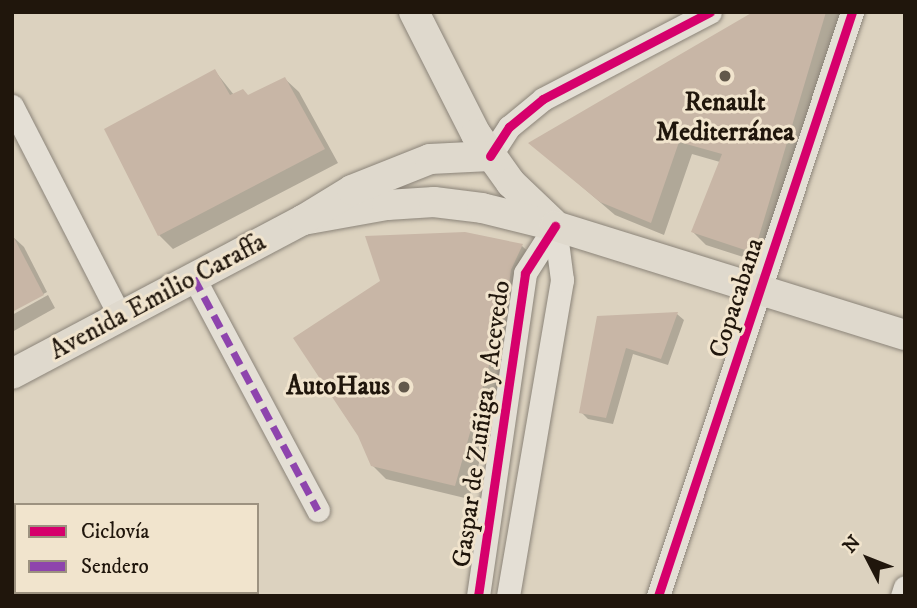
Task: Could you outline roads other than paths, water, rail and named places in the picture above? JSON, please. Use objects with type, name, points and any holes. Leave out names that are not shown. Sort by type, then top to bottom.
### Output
[{"type":"main road","points":[[414,12],[456,99],[490,156],[555,226]]},
{"type":"main road","points":[[430,159],[449,135],[456,99]]},
{"type":"main road","name":"Avenida Emilio Caraffa","points":[[12,374],[303,220],[352,190],[430,159],[490,156]]},
{"type":"main road","name":"Avenida Emilio Caraffa","points":[[303,220],[433,202],[482,208],[555,226],[905,335]]},
{"type":"street","points":[[490,156],[509,127],[543,99],[710,12]]},
{"type":"street","name":"Copacabana","points":[[658,596],[762,291],[852,12]]},
{"type":"street","points":[[12,106],[121,318]]},
{"type":"street","name":"Gaspar de Zuñiga y Acevedo","points":[[478,596],[525,273],[555,226]]},
{"type":"street","name":"Gaspar de Zuñiga y Acevedo","points":[[508,596],[562,280],[555,226]]},
{"type":"street","points":[[194,278],[318,510]]},
{"type":"street","points":[[902,596],[905,587]]},
{"type":"place","name":"Renault Mediterránea","points":[[725,76]]},
{"type":"place","name":"AutoHaus","points":[[404,387]]}]
